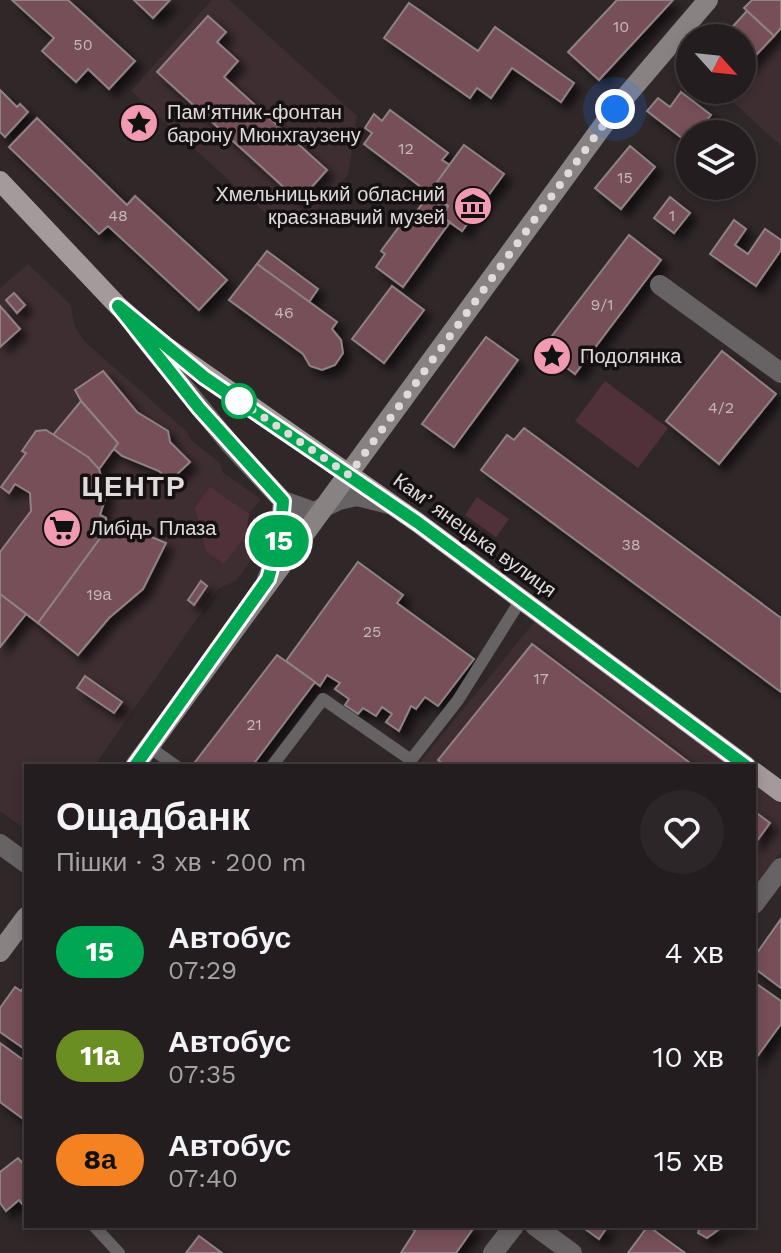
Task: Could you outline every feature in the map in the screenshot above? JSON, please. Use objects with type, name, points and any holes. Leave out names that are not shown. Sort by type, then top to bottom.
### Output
[{"type":"main road","name":"Камʼянецька вулиця","points":[[0,181],[118,306],[204,377],[522,598],[743,764]]},
{"type":"main road","points":[[756,773],[781,792]]},
{"type":"street","points":[[136,764],[615,109],[708,0]]},
{"type":"street","points":[[660,285],[781,373]]},
{"type":"street","points":[[118,306],[207,417],[283,501],[301,510],[323,510],[339,500],[357,496],[396,508]]},
{"type":"street","points":[[256,599],[276,558],[283,501]]},
{"type":"street","points":[[0,844],[24,862]]},
{"type":"street","points":[[756,901],[781,868]]},
{"type":"street","points":[[0,952],[24,920]]},
{"type":"street","points":[[493,1253],[512,1228]]},
{"type":"street","points":[[538,1228],[572,1253]]},
{"type":"lane","points":[[274,764],[323,699],[411,760],[458,700],[522,598]]},
{"type":"lane","points":[[149,747],[173,764]]},
{"type":"lane","points":[[96,1228],[119,1253]]},
{"type":"shaded area","points":[[212,0],[229,0],[357,116],[348,175],[303,224],[290,212],[278,225],[131,91]]},
{"type":"shaded area","points":[[752,0],[781,0],[781,146],[735,104],[756,104],[756,24],[735,24],[747,11],[744,8]]},
{"type":"shaded area","points":[[28,264],[70,304],[75,326],[84,341],[220,463],[222,472],[261,499],[249,514],[246,533],[262,545],[236,581],[218,589],[95,764],[24,764],[24,828],[0,811],[0,288]]},
{"type":"shaded area","points":[[605,381],[668,428],[638,468],[575,421]]},
{"type":"shaded area","points":[[210,487],[249,514],[246,534],[224,564],[206,551],[195,508]]},
{"type":"shaded area","points":[[477,497],[509,519],[496,537],[465,515]]},
{"type":"shaded area","points":[[536,620],[727,764],[419,764]]},
{"type":"shaded area","points":[[756,785],[781,804],[781,852],[756,885]]},
{"type":"building","points":[[12,0],[68,0],[135,61],[109,89],[88,69],[76,82],[42,51],[54,38]]},
{"type":"building","points":[[134,0],[170,0],[153,18]]},
{"type":"building","points":[[617,0],[673,0],[599,80],[568,52]]},
{"type":"building","points":[[752,0],[781,0],[781,28],[774,36],[744,8]]},
{"type":"building","points":[[409,3],[478,51],[495,27],[574,83],[561,102],[512,68],[491,98],[477,88],[470,98],[384,38]]},
{"type":"building","points":[[747,11],[774,36],[756,55],[756,24],[735,24]]},
{"type":"building","points":[[208,16],[226,32],[217,42],[238,61],[224,77],[327,170],[299,201],[157,72]]},
{"type":"building","points":[[0,90],[17,107],[20,104],[28,112],[5,137],[0,132]]},
{"type":"building","points":[[658,98],[670,107],[676,99],[676,104],[697,104],[711,115],[707,120],[676,120],[676,134],[647,111]]},
{"type":"building","points":[[390,110],[448,153],[442,160],[450,165],[429,193],[364,144],[372,133],[365,128],[374,114],[382,121]]},
{"type":"building","points":[[37,118],[127,205],[135,196],[227,280],[199,310],[108,226],[99,234],[9,147]]},
{"type":"building","points":[[464,145],[504,174],[462,231],[441,216],[448,206],[429,193]]},
{"type":"building","points":[[630,146],[655,167],[621,209],[595,188]]},
{"type":"building","points":[[430,193],[448,206],[441,216],[450,222],[403,287],[376,267],[385,254],[381,251],[410,212],[414,215]]},
{"type":"building","points":[[670,197],[690,213],[674,233],[654,218]]},
{"type":"building","points":[[734,220],[746,229],[735,245],[748,254],[765,229],[781,240],[781,250],[756,286],[710,254]]},
{"type":"building","points":[[629,235],[661,260],[575,374],[542,349]]},
{"type":"building","points":[[267,251],[318,289],[309,302],[257,264]]},
{"type":"building","points":[[257,264],[337,322],[332,329],[341,340],[343,353],[335,365],[322,370],[310,366],[303,354],[229,300]]},
{"type":"building","points":[[392,286],[424,310],[384,363],[352,339]]},
{"type":"building","points":[[14,293],[25,305],[17,313],[6,300]]},
{"type":"building","points":[[0,306],[20,329],[0,347]]},
{"type":"building","points":[[486,337],[518,360],[454,447],[422,424]]},
{"type":"building","points":[[722,351],[776,394],[719,464],[666,421]]},
{"type":"building","points":[[103,371],[137,412],[168,431],[170,442],[190,462],[170,481],[159,471],[122,456],[114,449],[118,443],[81,401],[75,390]]},
{"type":"building","points":[[81,401],[118,443],[99,469],[53,435]]},
{"type":"building","points":[[524,428],[781,618],[781,692],[481,470],[507,435],[514,440]]},
{"type":"building","name":"Либідь Плаза","points":[[46,430],[88,457],[99,469],[106,496],[100,515],[106,518],[107,529],[38,623],[0,594],[0,552],[31,511],[30,493],[15,484],[9,493],[1,487],[26,453],[22,451],[36,431]]},
{"type":"building","points":[[107,529],[118,535],[142,533],[166,543],[143,589],[109,618],[78,655],[38,623]]},
{"type":"building","points":[[358,562],[403,595],[397,603],[474,659],[438,706],[425,697],[416,709],[411,706],[399,731],[386,722],[392,714],[382,707],[376,716],[363,708],[358,714],[345,705],[349,699],[335,689],[340,683],[327,675],[320,686],[286,661]]},
{"type":"building","points":[[201,581],[207,586],[194,605],[188,600]]},
{"type":"building","points":[[0,594],[26,614],[0,647]]},
{"type":"building","points":[[532,644],[691,764],[443,764],[438,760]]},
{"type":"building","points":[[277,655],[315,682],[254,764],[194,764]]},
{"type":"building","points":[[85,676],[122,702],[114,713],[77,688]]},
{"type":"building","points":[[756,812],[770,823],[756,842]]},
{"type":"building","points":[[781,919],[781,988],[756,969],[756,954]]},
{"type":"building","points":[[756,983],[781,1001],[781,1024],[756,1058]]},
{"type":"building","points":[[15,987],[21,991],[24,987],[24,1049],[0,1032],[0,1008]]},
{"type":"building","points":[[0,1043],[24,1061],[24,1120],[0,1102]]},
{"type":"building","points":[[18,1158],[24,1165],[24,1206],[19,1200],[6,1211],[0,1203],[0,1172]]},
{"type":"building","points":[[411,1228],[474,1228],[456,1253],[401,1253],[415,1231]]},
{"type":"building","points":[[584,1228],[607,1228],[599,1239]]},
{"type":"building","points":[[647,1228],[651,1228],[685,1253],[628,1253]]},
{"type":"building","points":[[699,1228],[721,1228],[707,1238],[698,1233]]},
{"type":"building","points":[[199,1236],[222,1253],[186,1253]]},
{"type":"bus line","name":"15","points":[[136,764],[268,579],[276,558],[283,501],[199,408],[118,306],[204,377],[417,522],[743,764]]},
{"type":"place","name":"Пам'ятник-фонтан барону Мюнхгаузену","points":[[139,123]]},
{"type":"place","name":"Хмельницький обласний краєзнавчий музей","points":[[473,206]]},
{"type":"place","name":"Подолянка","points":[[552,356]]},
{"type":"place","name":"Либідь Плаза","points":[[62,528]]},
{"type":"district","name":"ЦЕНТР","points":[[134,486]]},
{"type":"route","points":[[239,401],[228,393],[349,475],[615,109]]}]
